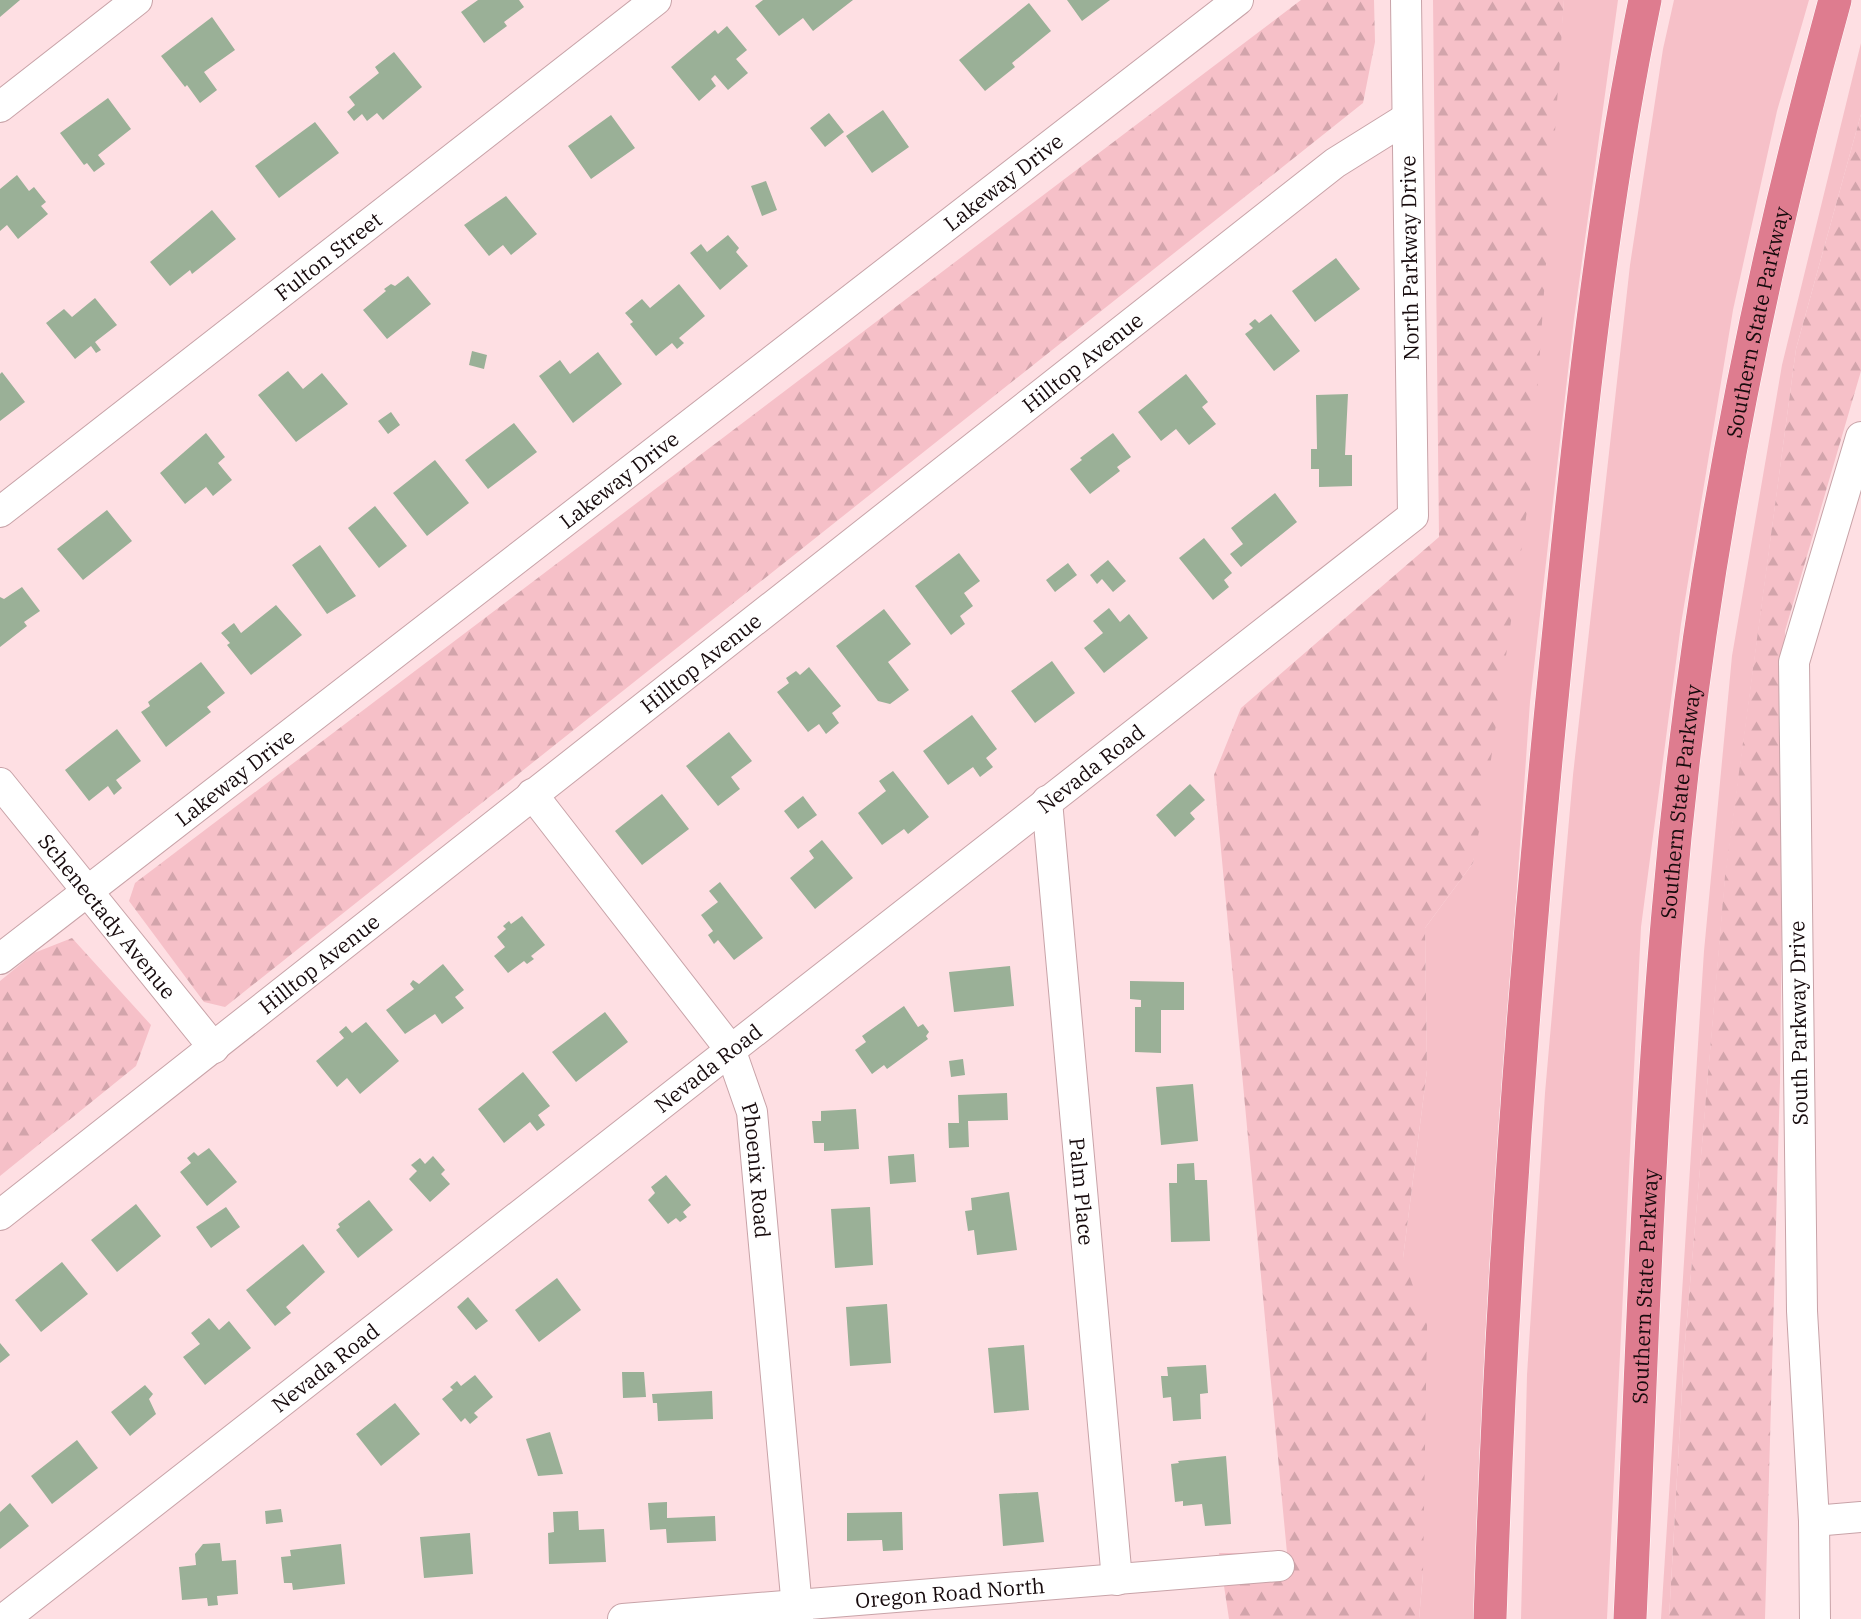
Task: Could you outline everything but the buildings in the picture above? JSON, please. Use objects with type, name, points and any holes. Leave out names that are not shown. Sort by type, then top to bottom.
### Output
[{"type":"highway","points":[[1490,1619],[1507,1248],[1543,773],[1595,311],[1615,160],[1645,0]]},
{"type":"highway","name":"Southern State Parkway","points":[[1630,1619],[1662,989],[1689,720],[1712,555],[1753,336],[1788,180],[1835,0]]},
{"type":"street","points":[[0,107],[137,0]]},
{"type":"street","name":"Fulton Street","points":[[0,512],[656,0]]},
{"type":"street","name":"Lakeway Drive","points":[[0,959],[1238,0]]},
{"type":"street","name":"North Parkway Drive","points":[[1406,0],[1413,516]]},
{"type":"street","name":"Hilltop Avenue","points":[[0,1215],[1335,163],[1407,118]]},
{"type":"street","name":"South Parkway Drive","points":[[1815,1619],[1814,1521],[1802,1311],[1794,662],[1861,437]]},
{"type":"street","name":"Nevada Road","points":[[4,1619],[1413,516]]},
{"type":"street","name":"Schenectady Avenue","points":[[0,783],[214,1048]]},
{"type":"street","name":"Phoenix Road","points":[[532,794],[730,1049],[752,1112],[797,1612]]},
{"type":"street","name":"Palm Place","points":[[1047,801],[1117,1580]]},
{"type":"street","points":[[1814,1521],[1861,1517]]},
{"type":"street","name":"Oregon Road North","points":[[623,1619],[797,1612],[1279,1566]]},
{"type":"green space","points":[[1301,0],[1374,0],[1375,42],[1363,103],[225,1007],[204,1002],[129,901],[135,883]]},
{"type":"green space","points":[[1433,0],[1564,0],[1531,483],[1486,794],[1473,863],[1425,928],[1427,1070],[1403,1258],[1427,1325],[1423,1573],[1419,1619],[1229,1619],[1219,1553],[1287,1553],[1214,775],[1241,708],[1439,537]]},
{"type":"green space","points":[[1564,0],[1618,0],[1574,319],[1530,702],[1485,1342],[1474,1619],[1419,1619],[1423,1573],[1403,1258],[1427,1070],[1425,928],[1473,863],[1551,154]]},
{"type":"green space","points":[[1674,0],[1809,0],[1777,111],[1733,310],[1681,624],[1641,927],[1607,1619],[1521,1619],[1527,1375],[1545,1093],[1573,775],[1630,265],[1663,49]]},
{"type":"green space","points":[[1861,43],[1861,114],[1796,349],[1725,880],[1684,1354],[1669,1619],[1661,1619],[1704,951],[1732,656],[1782,365]]},
{"type":"green space","points":[[1861,114],[1861,371],[1785,631],[1780,1082],[1765,1619],[1669,1619],[1684,1354],[1725,876],[1796,349]]},
{"type":"green space","points":[[72,938],[151,1025],[136,1066],[0,1176],[0,981],[34,953]]}]
